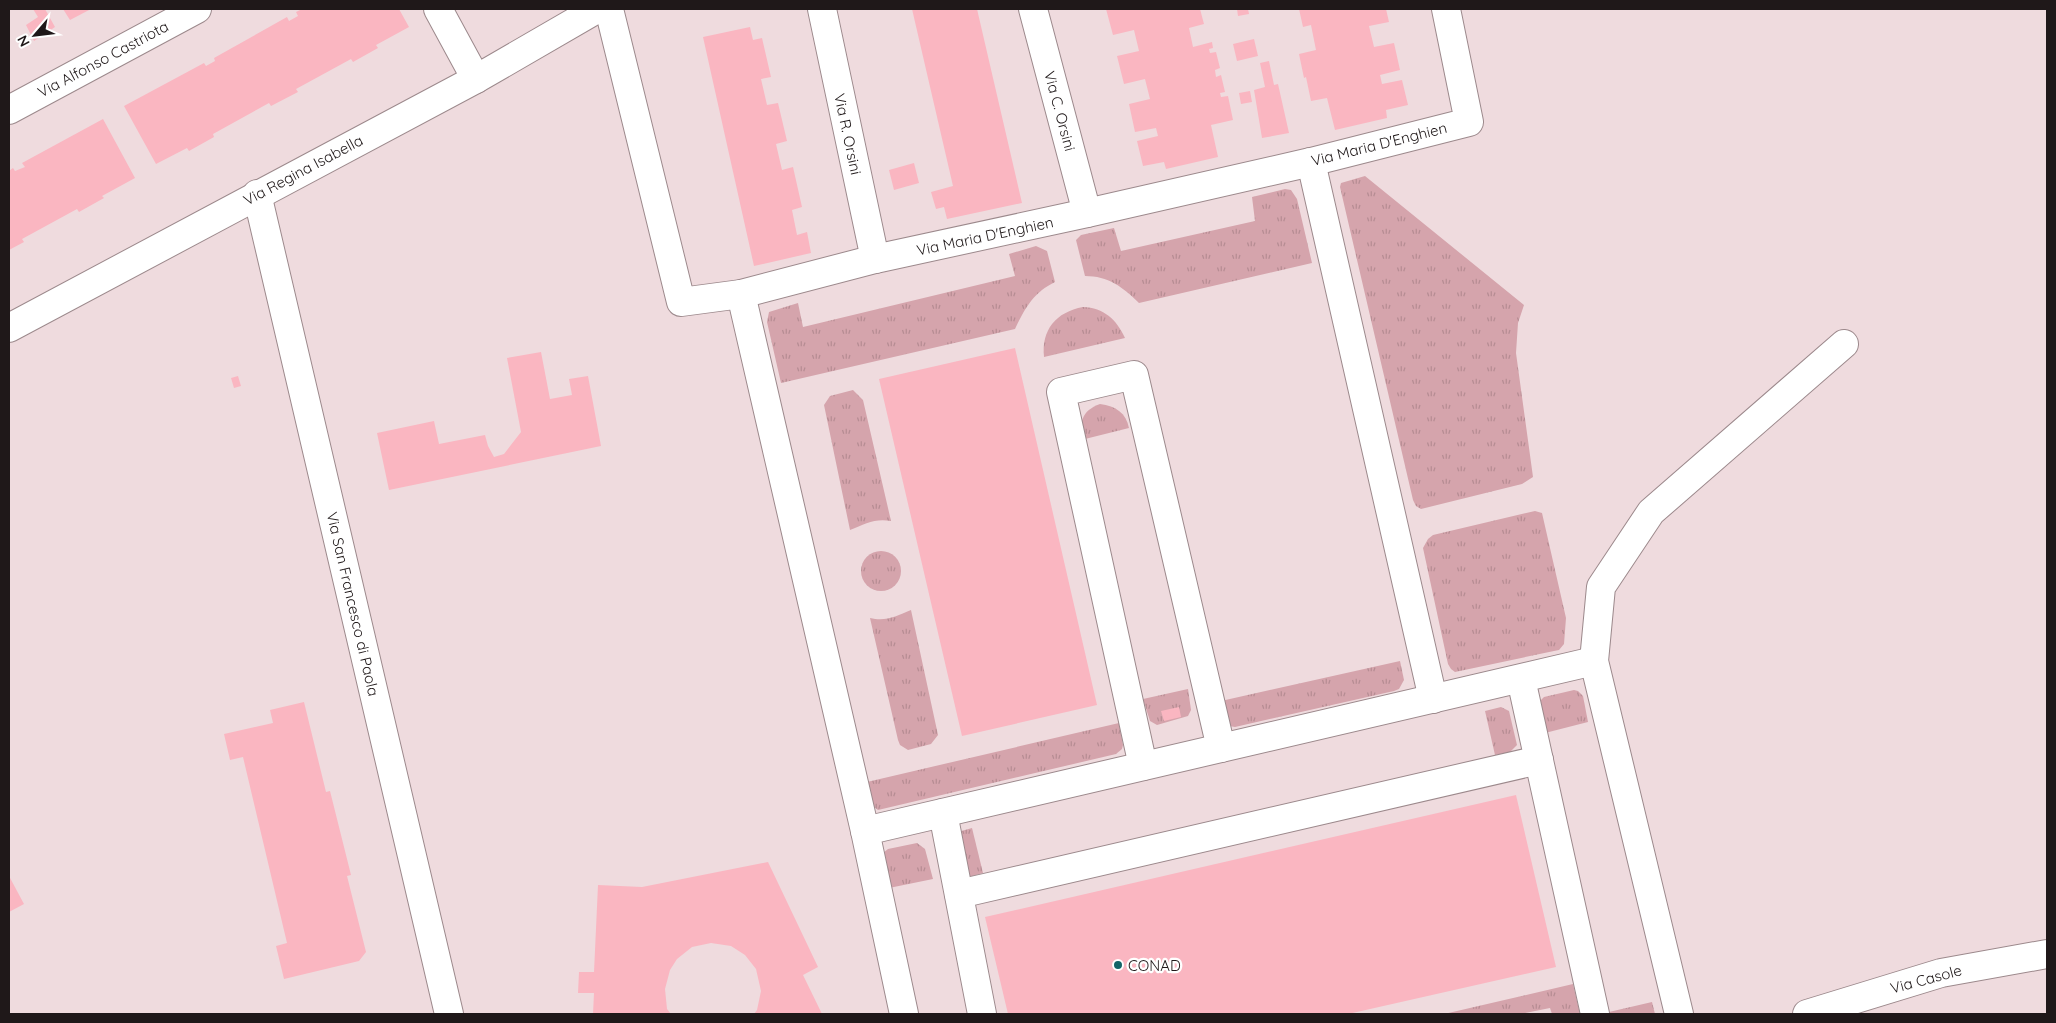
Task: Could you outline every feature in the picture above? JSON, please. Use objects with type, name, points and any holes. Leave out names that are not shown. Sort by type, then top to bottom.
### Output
[{"type":"street","name":"Via Alfonso Castriota","points":[[9,110],[196,9]]},
{"type":"street","points":[[438,9],[476,79]]},
{"type":"street","name":"Via Regina Isabella","points":[[9,328],[257,194],[476,79],[597,9]]},
{"type":"street","name":"Via Maria D'Enghien","points":[[610,9],[680,302],[741,294],[875,259],[1311,162],[1469,122],[1446,9]]},
{"type":"street","name":"Via R. Orsini","points":[[822,9],[875,259]]},
{"type":"street","name":"Via C. Orsini","points":[[1033,9],[1087,213]]},
{"type":"street","points":[[1311,162],[1433,699]]},
{"type":"street","name":"Via San Francesco di Paola","points":[[257,194],[449,1014]]},
{"type":"street","points":[[741,294],[865,831],[904,1014]]},
{"type":"street","points":[[1679,1014],[1594,661],[1601,587],[1651,512],[1844,344]]},
{"type":"street","points":[[1143,766],[1061,392],[1134,375],[1221,748]]},
{"type":"street","points":[[865,831],[1594,661]]},
{"type":"street","points":[[1521,678],[1595,1014]]},
{"type":"street","points":[[958,894],[1539,760]]},
{"type":"street","points":[[943,813],[982,1014]]},
{"type":"street","name":"Via Casole","points":[[1807,1014],[1942,973],[2047,954]]},
{"type":"green space","points":[[1365,176],[1524,305],[1518,323],[1516,353],[1533,477],[1522,484],[1421,509],[1416,506],[1413,500],[1340,187],[1341,183]]},
{"type":"green space","points":[[1285,189],[1291,190],[1297,199],[1312,263],[1139,303],[1127,292],[1108,280],[1085,276],[1076,240],[1081,235],[1114,228],[1121,251],[1255,221],[1252,197]]},
{"type":"green space","points":[[1036,246],[1047,251],[1055,282],[1041,291],[1031,301],[1015,329],[781,383],[767,322],[769,312],[798,303],[803,327],[1015,276],[1009,254]]},
{"type":"green space","points":[[1083,307],[1103,312],[1118,325],[1125,338],[1044,357],[1045,338],[1052,324],[1065,313]]},
{"type":"green space","points":[[853,390],[863,400],[891,521],[875,521],[850,530],[824,405],[830,396]]},
{"type":"green space","points":[[1100,404],[1111,406],[1123,414],[1129,428],[1081,440],[1081,428],[1085,414]]},
{"type":"green space","points":[[1535,511],[1542,513],[1566,618],[1564,644],[1559,650],[1455,672],[1448,664],[1423,548],[1428,539],[1433,535]]},
{"type":"green space","points":[[877,551],[885,551],[892,554],[898,560],[901,571],[898,582],[892,588],[885,591],[877,591],[870,588],[864,582],[861,575],[861,567],[864,560],[870,554]]},
{"type":"green space","points":[[911,610],[938,735],[931,744],[908,750],[900,745],[898,740],[870,618],[886,619]]},
{"type":"green space","points":[[1400,661],[1404,680],[1399,689],[1394,691],[1235,727],[1229,726],[1221,701]]},
{"type":"green space","points":[[1188,689],[1191,710],[1188,716],[1157,725],[1150,721],[1143,699]]},
{"type":"green space","points":[[1574,690],[1583,696],[1588,722],[1545,733],[1540,701],[1544,697]]},
{"type":"green space","points":[[1501,707],[1509,711],[1517,745],[1510,752],[1495,755],[1485,711]]},
{"type":"green space","points":[[1119,723],[1123,745],[1122,749],[1116,754],[878,810],[871,805],[867,782]]},
{"type":"green space","points":[[972,828],[983,873],[969,877],[958,832]]},
{"type":"green space","points":[[917,843],[925,849],[933,879],[889,888],[883,853],[888,849]]},
{"type":"green space","points":[[1573,984],[1580,1014],[1552,1014],[1550,1008],[1520,1014],[1444,1014]]},
{"type":"green space","points":[[1652,1002],[1655,1014],[1610,1014],[1609,1012]]},
{"type":"building","points":[[33,9],[45,9],[55,27],[34,41],[26,25],[38,17]]},
{"type":"building","points":[[63,9],[91,9],[70,20]]},
{"type":"building","points":[[302,9],[399,9],[409,27],[376,45],[378,48],[353,62],[351,59],[296,89],[298,92],[271,106],[269,103],[213,134],[214,137],[189,151],[187,148],[156,164],[124,106],[204,63],[206,66],[215,61],[214,58],[287,17],[289,21],[298,16],[296,12]]},
{"type":"building","points":[[912,9],[977,9],[1022,203],[947,219],[944,207],[936,209],[931,192],[953,186]]},
{"type":"building","points":[[1106,9],[1200,9],[1204,24],[1189,28],[1193,47],[1212,42],[1213,48],[1209,49],[1210,53],[1216,52],[1220,68],[1215,70],[1216,77],[1221,75],[1225,92],[1220,93],[1221,97],[1228,96],[1233,120],[1211,125],[1218,157],[1166,169],[1164,162],[1143,166],[1137,141],[1158,136],[1156,128],[1135,132],[1129,104],[1150,99],[1145,79],[1124,84],[1117,56],[1139,51],[1134,30],[1113,35]]},
{"type":"building","points":[[1237,9],[1248,9],[1249,14],[1238,16]]},
{"type":"building","points":[[1299,9],[1386,9],[1389,22],[1369,26],[1374,47],[1394,43],[1400,70],[1380,75],[1382,84],[1402,80],[1408,105],[1386,110],[1387,118],[1335,130],[1327,98],[1311,101],[1306,77],[1304,78],[1299,54],[1316,50],[1311,25],[1303,27]]},
{"type":"building","points":[[750,27],[753,40],[762,38],[771,77],[761,79],[767,105],[778,103],[787,141],[776,144],[782,170],[793,167],[802,207],[792,210],[797,235],[807,232],[811,253],[754,266],[703,37]]},
{"type":"building","points":[[1254,39],[1258,56],[1237,61],[1233,44]]},
{"type":"building","points":[[1269,61],[1274,85],[1278,84],[1289,133],[1262,138],[1254,90],[1265,87],[1260,63]]},
{"type":"building","points":[[1250,91],[1252,102],[1241,104],[1239,93]]},
{"type":"building","points":[[103,119],[135,178],[102,196],[104,198],[79,212],[77,209],[22,239],[24,242],[9,250],[9,171],[13,168],[15,171],[25,167],[22,163]]},
{"type":"building","points":[[914,163],[919,183],[894,190],[889,170]]},
{"type":"building","points":[[1015,348],[1097,705],[962,736],[879,379]]},
{"type":"building","points":[[541,352],[550,399],[572,395],[569,379],[588,376],[601,446],[389,490],[377,433],[434,421],[439,444],[485,435],[494,457],[504,454],[521,432],[507,358]]},
{"type":"building","points":[[238,376],[241,386],[234,388],[231,378]]},
{"type":"building","points":[[304,702],[326,792],[330,791],[351,875],[347,876],[366,952],[359,961],[284,979],[276,946],[287,943],[243,757],[230,760],[224,734],[273,723],[270,710]]},
{"type":"building","points":[[1179,707],[1181,717],[1164,721],[1161,711]]},
{"type":"building","points":[[1516,795],[1556,967],[1348,1014],[1008,1014],[985,917]]},
{"type":"building","points":[[768,862],[818,967],[803,975],[822,1014],[754,1014],[757,1010],[761,991],[756,969],[745,955],[731,946],[711,943],[692,947],[677,959],[670,970],[665,989],[667,1009],[671,1014],[593,1014],[594,993],[578,993],[579,972],[594,972],[598,885],[642,887]]},
{"type":"building","points":[[9,876],[24,904],[9,912]]},
{"type":"place","name":"CONAD","points":[[1118,965]]}]
